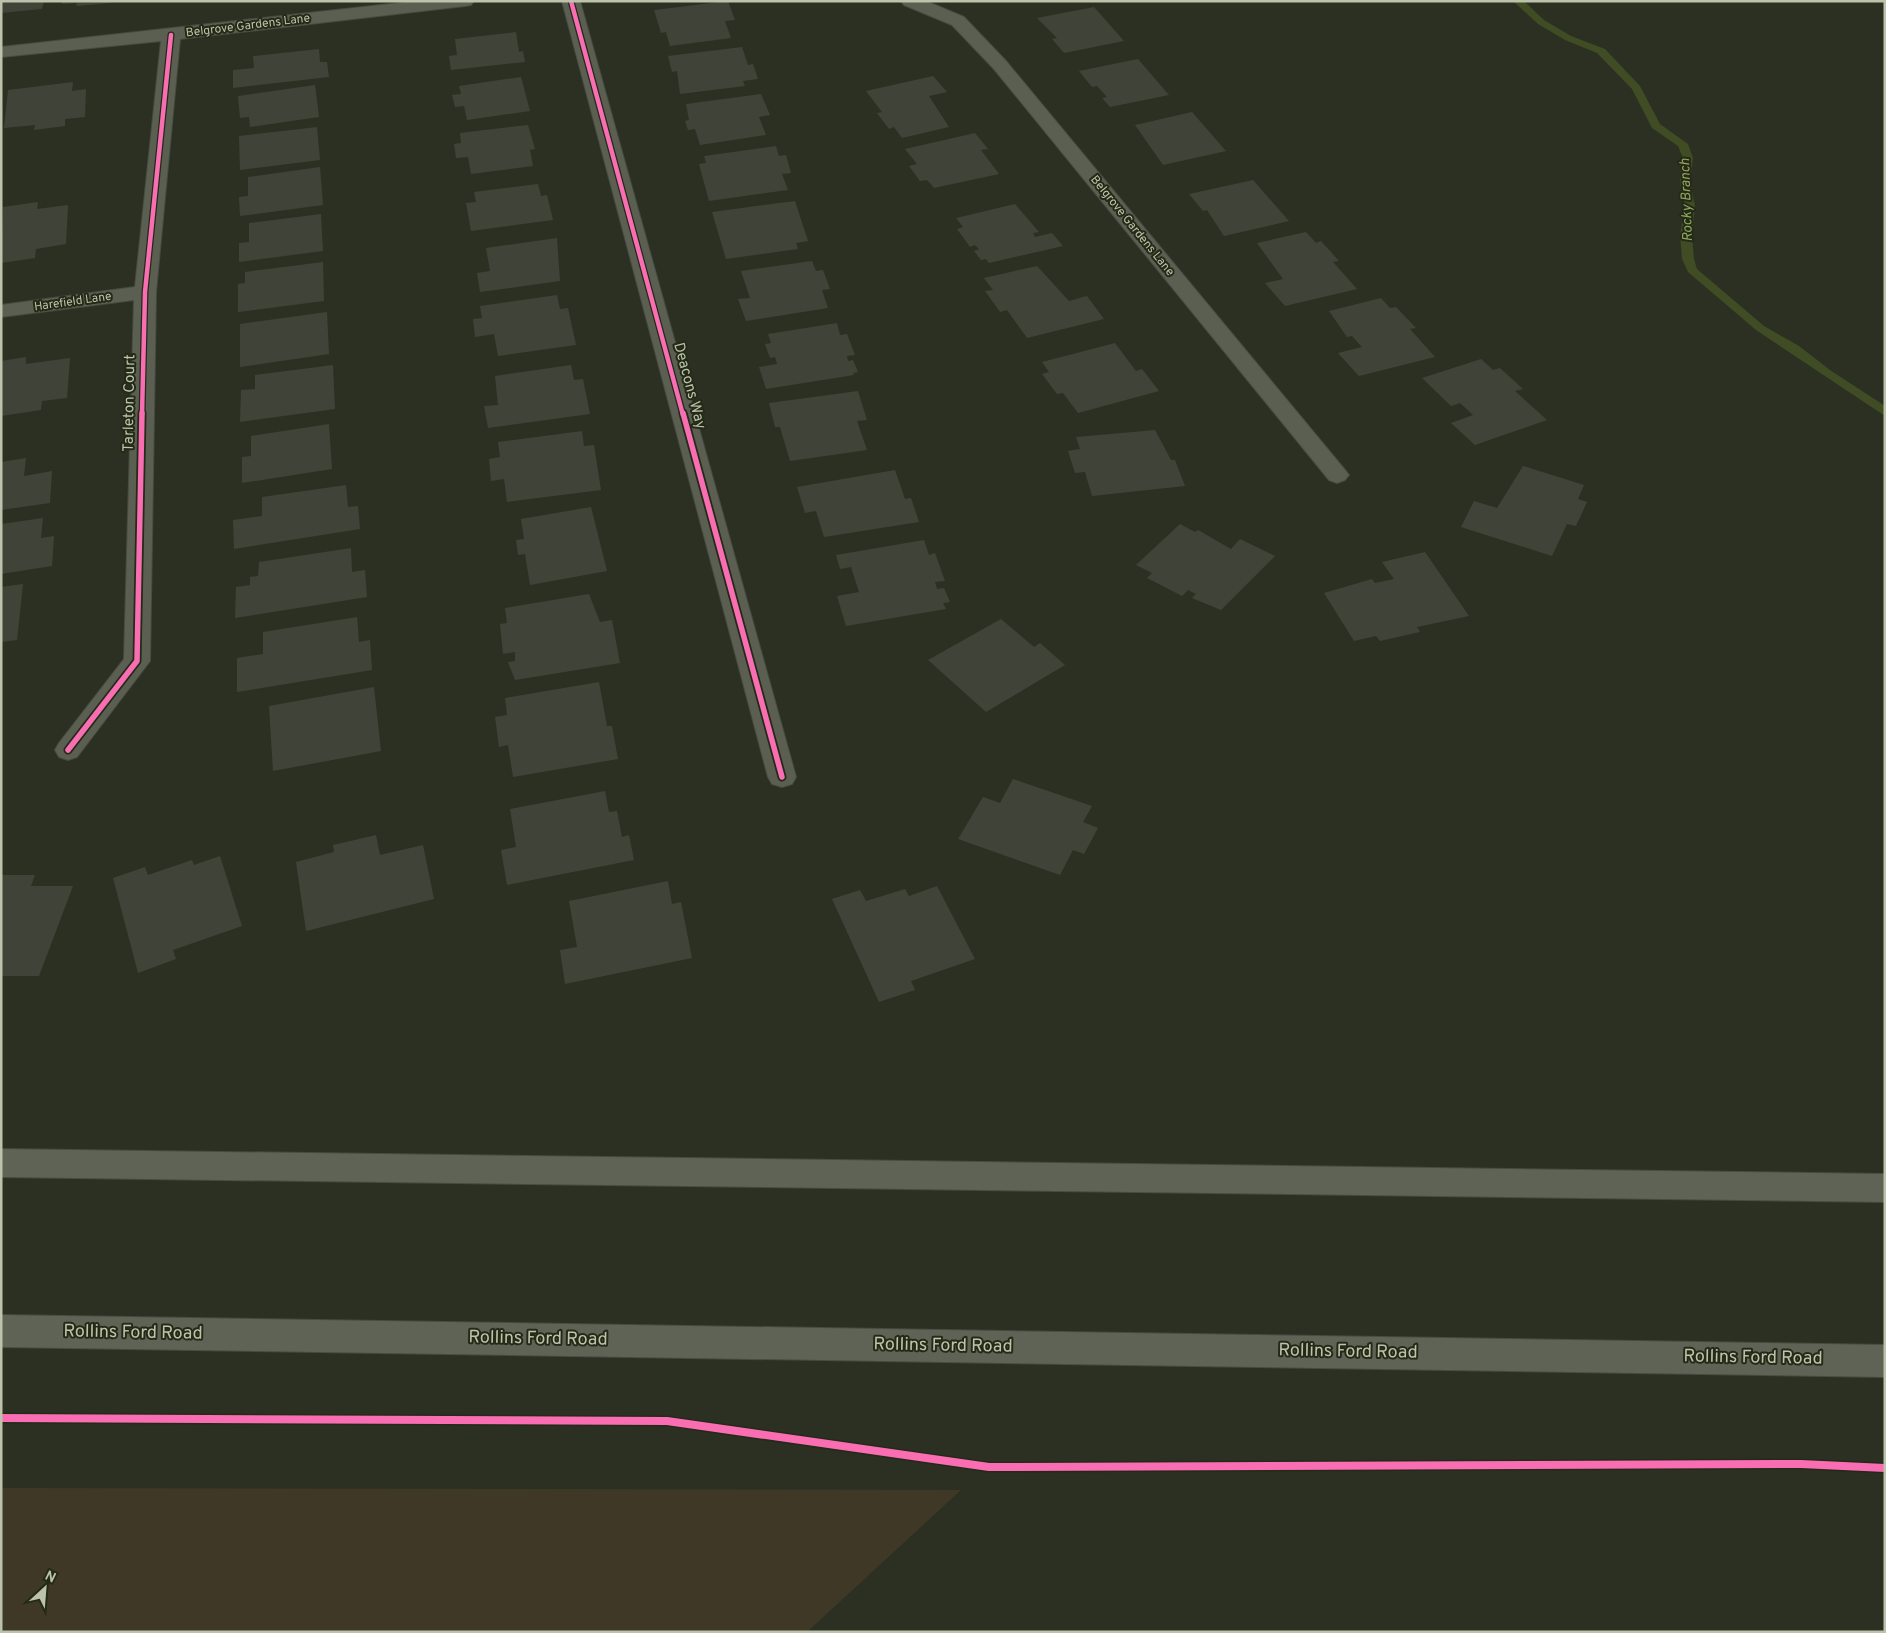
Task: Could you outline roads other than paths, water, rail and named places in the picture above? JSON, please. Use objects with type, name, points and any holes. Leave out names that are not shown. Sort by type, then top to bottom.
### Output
[{"type":"main road","points":[[1,1163],[1885,1188]]},
{"type":"main road","name":"Rollins Ford Road","points":[[1,1331],[1885,1360]]},
{"type":"street","name":"Belgrove Gardens Lane","points":[[1,52],[171,35],[465,1]]},
{"type":"street","name":"Deacons Way","points":[[571,1],[782,777]]},
{"type":"street","name":"Belgrove Gardens Lane","points":[[910,1],[958,21],[1000,65],[1337,475]]},
{"type":"street","name":"Tarleton Court","points":[[68,750],[137,661],[145,292],[171,35]]},
{"type":"street","name":"Harefield Lane","points":[[1,312],[145,292]]},
{"type":"waterway","name":"Rocky Branch","points":[[1518,1],[1541,22],[1568,38],[1601,51],[1636,88],[1656,126],[1683,144],[1688,158],[1685,182],[1690,206],[1686,235],[1688,259],[1692,270],[1760,328],[1795,349],[1826,373],[1885,412]]}]
